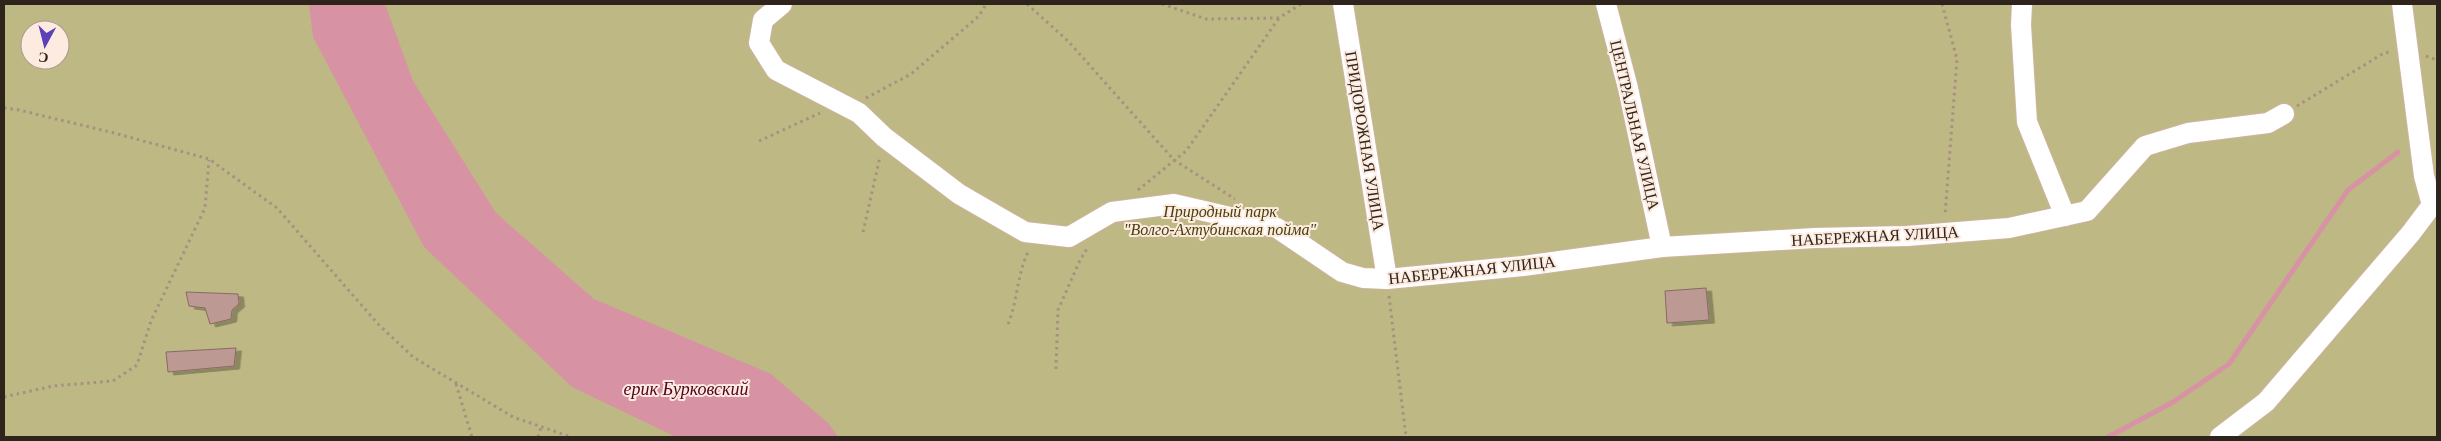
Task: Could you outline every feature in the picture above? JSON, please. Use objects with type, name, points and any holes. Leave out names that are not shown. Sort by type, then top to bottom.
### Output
[{"type":"street","name":"НАБЕРЕЖНАЯ УЛИЦА","points":[[782,4],[763,20],[759,43],[776,70],[839,105],[858,113],[884,136],[959,194],[1025,232],[1070,237],[1112,212],[1174,204],[1277,228],[1342,272],[1364,278],[1387,279],[1523,266],[1662,246],[1943,233],[2009,228],[2087,211],[2146,146],[2188,133],[2268,123],[2284,114]]},
{"type":"street","name":"ПРИДОРОЖНАЯ УЛИЦА","points":[[1343,4],[1387,279]]},
{"type":"street","name":"ЦЕНТРАЛЬНАЯ УЛИЦА","points":[[1606,4],[1628,88],[1662,246]]},
{"type":"street","points":[[2022,4],[2027,122],[2064,216]]},
{"type":"street","points":[[2220,437],[2266,402],[2435,206],[2424,176],[2410,50],[2402,4]]},
{"type":"path","points":[[759,141],[839,105],[865,99],[911,74],[979,16],[986,4]]},
{"type":"path","points":[[1027,4],[1068,41],[1174,160],[1238,201]]},
{"type":"path","points":[[1162,4],[1206,19],[1279,18],[1301,4]]},
{"type":"path","points":[[1942,4],[1957,59],[1952,153],[1943,233]]},
{"type":"path","points":[[2284,114],[2384,53],[2410,50],[2437,60]]},
{"type":"path","points":[[4,108],[114,133],[209,159],[277,208],[378,324],[413,357],[512,417],[571,437]]},
{"type":"path","points":[[863,232],[884,136]]},
{"type":"path","points":[[4,397],[53,386],[113,381],[137,365],[151,321],[205,208],[209,159]]},
{"type":"path","points":[[1008,324],[1015,307],[1020,272],[1029,250],[1056,235]]},
{"type":"path","points":[[1387,279],[1406,437]]},
{"type":"path","points":[[456,384],[472,437]]},
{"type":"path","points":[[538,437],[541,427]]},
{"type":"green space","name":"Природный парк \"Волго-Ахтубинская пойма\"","points":[[4,4],[2437,4],[2437,437],[4,437]]},
{"type":"water","name":"ерик Бурковский","points":[[309,4],[385,4],[413,81],[496,213],[594,299],[771,374],[829,424],[838,437],[676,437],[572,387],[424,247],[313,37]]},
{"type":"building","points":[[1706,288],[1709,320],[1667,323],[1665,291]]},
{"type":"building","points":[[186,292],[238,294],[239,304],[232,310],[231,319],[210,324],[205,308],[189,306]]},
{"type":"building","points":[[236,348],[234,366],[168,372],[166,352]]},
{"type":"waterway","points":[[2108,437],[2173,402],[2229,364],[2348,190],[2398,152]]}]
